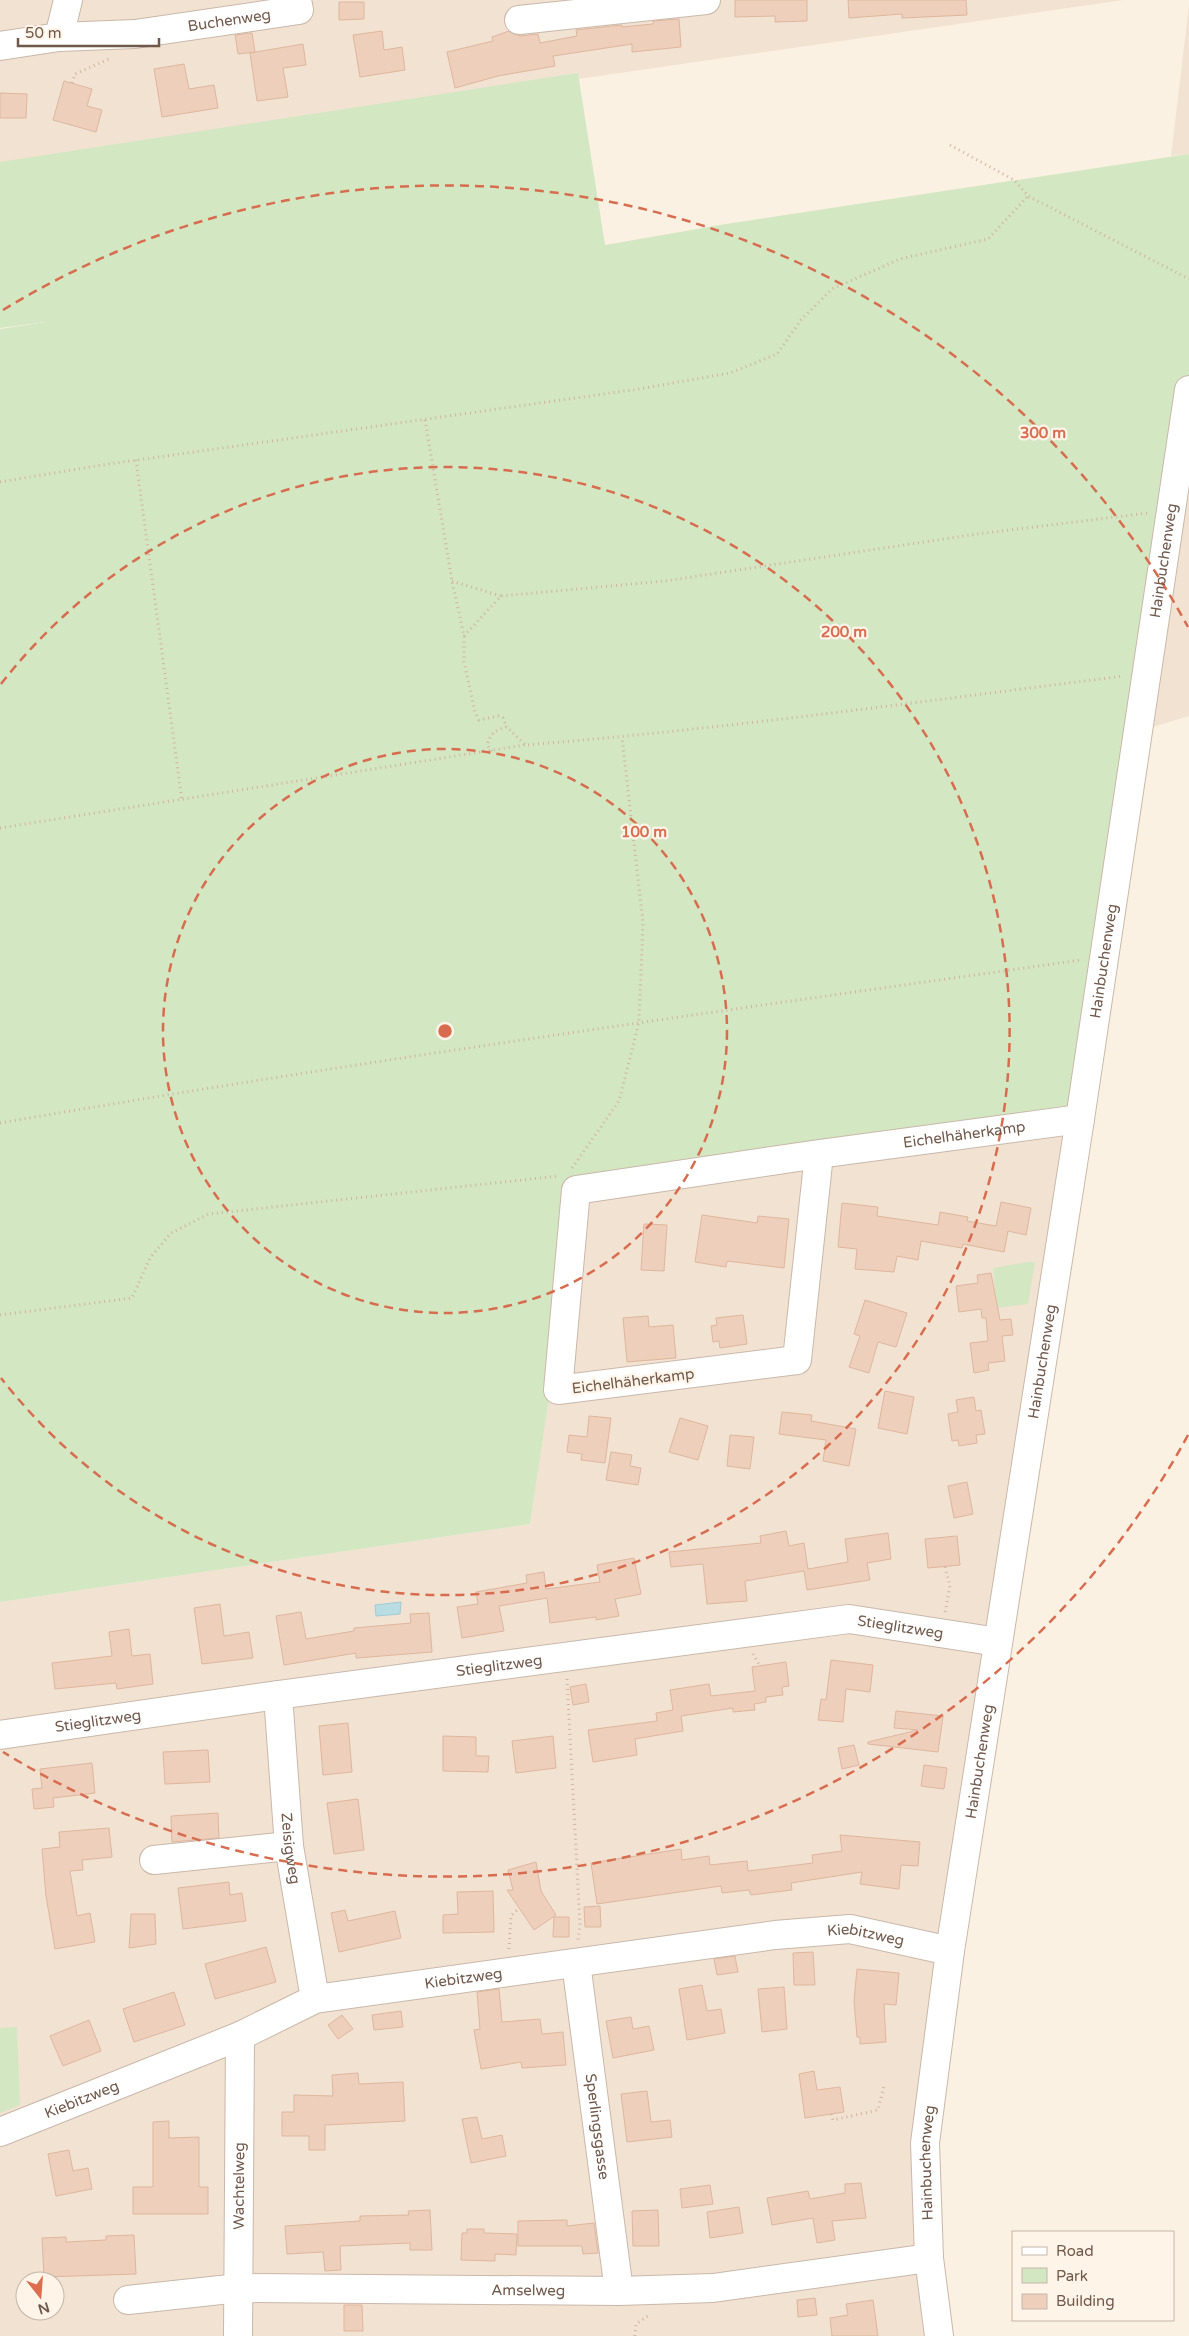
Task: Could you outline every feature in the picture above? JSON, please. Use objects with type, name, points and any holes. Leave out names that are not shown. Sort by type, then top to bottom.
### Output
[{"type":"street","points":[[59,37],[68,0]]},
{"type":"street","name":"Buchenweg","points":[[0,46],[59,37],[135,34],[299,10],[297,0]]},
{"type":"street","points":[[519,20],[706,0]]},
{"type":"street","name":"Hainbuchenweg","points":[[939,2336],[929,2258],[925,2143],[950,1951],[1080,1119],[1189,390]]},
{"type":"street","name":"Eichelhäherkamp","points":[[819,1154],[797,1360],[558,1390],[576,1190],[819,1154],[1080,1119]]},
{"type":"street","name":"Stieglitzweg","points":[[0,1735],[278,1695],[849,1619],[998,1642]]},
{"type":"street","name":"Zeisigweg","points":[[278,1695],[289,1846],[316,1999]]},
{"type":"street","points":[[154,1860],[289,1846]]},
{"type":"street","name":"Kiebitzweg","points":[[0,2132],[240,2036],[316,1999],[775,1935],[850,1930],[950,1951]]},
{"type":"street","name":"Sperlingsgasse","points":[[576,1963],[620,2291]]},
{"type":"street","name":"Wachtelweg","points":[[238,2336],[240,2036]]},
{"type":"street","name":"Amselweg","points":[[128,2300],[239,2288],[620,2291],[713,2288],[929,2258]]},
{"type":"path","points":[[72,83],[75,74],[116,56]]},
{"type":"path","points":[[950,145],[1014,180],[1028,196],[1189,279]]},
{"type":"path","points":[[0,482],[136,460],[639,389],[730,373],[777,354],[801,320],[832,289],[900,259],[988,239],[1028,196]]},
{"type":"path","points":[[425,420],[452,581],[464,636],[464,662],[475,712],[479,720],[498,716],[503,718],[507,727],[525,745]]},
{"type":"path","points":[[136,460],[182,800]]},
{"type":"path","points":[[452,581],[501,596],[665,581],[977,534],[1171,511]]},
{"type":"path","points":[[464,636],[501,596]]},
{"type":"path","points":[[0,828],[492,752],[525,745],[622,738],[719,727],[1147,673]]},
{"type":"path","points":[[492,752],[487,745],[492,734],[496,730],[507,727]]},
{"type":"path","points":[[0,1316],[132,1298],[150,1258],[171,1233],[209,1214],[567,1175],[619,1101],[639,1022],[643,923],[622,738]]},
{"type":"path","points":[[0,1123],[190,1090],[639,1022],[1104,956]]},
{"type":"path","points":[[942,1633],[950,1586],[945,1567]]},
{"type":"path","points":[[567,1656],[580,1925],[576,1963]]},
{"type":"path","points":[[508,1972],[511,1916],[519,1908]]},
{"type":"path","points":[[831,2114],[833,2120],[878,2110],[884,2086]]},
{"type":"path","points":[[636,2336],[636,2324],[646,2316],[654,2313]]},
{"type":"shaded area","points":[[0,0],[1123,0],[0,163]]},
{"type":"shaded area","points":[[1189,5],[1189,154],[1171,156]]},
{"type":"shaded area","points":[[1189,431],[1189,716],[1146,729]]},
{"type":"shaded area","points":[[1092,1125],[960,1955],[936,2145],[938,2258],[949,2336],[0,2336],[0,1602],[530,1524],[580,1193]]},
{"type":"green space","points":[[578,73],[605,245],[726,224],[1189,154],[1189,397],[1092,1125],[580,1193],[530,1524],[0,1602],[0,329],[53,321],[0,328],[0,162]]},
{"type":"green space","points":[[1035,1262],[1028,1304],[997,1308],[993,1268]]},
{"type":"green space","points":[[17,2027],[20,2105],[0,2113],[0,2028]]},
{"type":"water","points":[[401,1602],[400,1614],[376,1616],[375,1605]]},
{"type":"building","points":[[735,0],[807,0],[807,21],[775,22],[775,16],[735,17]]},
{"type":"building","points":[[848,0],[966,0],[967,15],[902,18],[902,14],[849,18]]},
{"type":"building","points":[[339,2],[364,2],[364,19],[339,20]]},
{"type":"building","points":[[679,19],[681,47],[632,52],[632,44],[553,56],[555,66],[498,76],[455,88],[447,52],[493,41],[492,37],[509,31],[520,36],[538,34],[540,43],[577,36],[576,30],[653,24],[653,21]]},
{"type":"building","points":[[382,31],[384,50],[402,47],[405,70],[360,77],[353,35]]},
{"type":"building","points":[[252,33],[255,52],[238,54],[235,35]]},
{"type":"building","points":[[303,44],[306,65],[283,68],[288,97],[257,101],[250,53]]},
{"type":"building","points":[[184,64],[189,89],[214,85],[218,108],[162,117],[154,69]]},
{"type":"building","points":[[64,81],[92,89],[87,106],[102,110],[96,132],[53,120]]},
{"type":"building","points":[[0,93],[27,94],[26,118],[0,118]]},
{"type":"building","points":[[1001,1202],[1031,1208],[1026,1235],[1008,1231],[1004,1252],[963,1244],[962,1248],[921,1241],[918,1260],[897,1256],[894,1272],[855,1269],[857,1249],[838,1247],[842,1203],[878,1207],[877,1216],[938,1225],[940,1212],[968,1217],[967,1221],[996,1226]]},
{"type":"building","points":[[702,1215],[757,1223],[758,1216],[789,1219],[784,1268],[727,1261],[726,1267],[695,1262]]},
{"type":"building","points":[[644,1224],[667,1225],[664,1271],[641,1270]]},
{"type":"building","points":[[991,1273],[1000,1320],[1011,1319],[1013,1335],[1002,1336],[1005,1361],[988,1363],[989,1370],[974,1373],[970,1343],[988,1341],[986,1318],[982,1318],[981,1309],[959,1312],[956,1286],[978,1283],[977,1275]]},
{"type":"building","points":[[865,1300],[907,1313],[896,1347],[878,1342],[869,1373],[849,1367],[860,1336],[854,1334]]},
{"type":"building","points":[[743,1315],[747,1344],[720,1348],[719,1341],[713,1342],[711,1326],[717,1325],[716,1318]]},
{"type":"building","points":[[648,1316],[649,1327],[673,1325],[676,1358],[627,1362],[623,1318]]},
{"type":"building","points":[[885,1391],[914,1397],[907,1434],[878,1428]]},
{"type":"building","points":[[974,1397],[976,1411],[981,1410],[985,1434],[976,1435],[977,1443],[959,1446],[958,1440],[952,1441],[948,1414],[958,1412],[956,1400]]},
{"type":"building","points":[[782,1412],[812,1415],[811,1421],[856,1429],[849,1466],[823,1461],[826,1440],[779,1434]]},
{"type":"building","points":[[589,1416],[611,1418],[605,1463],[581,1460],[582,1454],[567,1452],[569,1435],[587,1437]]},
{"type":"building","points":[[680,1418],[708,1426],[698,1460],[669,1452]]},
{"type":"building","points":[[730,1435],[754,1437],[750,1469],[727,1466]]},
{"type":"building","points":[[611,1452],[632,1455],[630,1466],[641,1468],[638,1485],[606,1480]]},
{"type":"building","points":[[967,1482],[973,1514],[954,1518],[948,1486]]},
{"type":"building","points":[[786,1531],[789,1546],[804,1543],[808,1569],[848,1562],[845,1539],[888,1533],[891,1559],[867,1563],[870,1580],[807,1590],[804,1571],[745,1581],[747,1601],[707,1604],[703,1564],[671,1567],[669,1552],[761,1543],[760,1536]]},
{"type":"building","points":[[957,1536],[960,1565],[928,1568],[925,1539]]},
{"type":"building","points":[[634,1558],[641,1594],[615,1599],[619,1616],[596,1620],[596,1617],[550,1623],[547,1598],[499,1606],[504,1631],[462,1638],[457,1607],[478,1604],[476,1592],[527,1583],[526,1575],[544,1572],[546,1589],[600,1582],[597,1565]]},
{"type":"building","points":[[220,1604],[224,1636],[249,1632],[253,1658],[202,1664],[194,1608]]},
{"type":"building","points":[[301,1612],[306,1639],[354,1631],[354,1628],[411,1623],[410,1614],[429,1613],[432,1652],[356,1658],[356,1653],[284,1665],[276,1616]]},
{"type":"building","points":[[129,1629],[132,1656],[150,1654],[153,1684],[117,1689],[116,1683],[55,1689],[52,1663],[112,1656],[109,1632]]},
{"type":"building","points":[[831,1660],[873,1665],[870,1692],[846,1689],[843,1722],[818,1720],[821,1699],[826,1700]]},
{"type":"building","points":[[786,1662],[789,1686],[782,1687],[783,1695],[766,1697],[766,1702],[754,1704],[755,1710],[733,1712],[733,1708],[681,1716],[683,1731],[635,1739],[637,1755],[593,1762],[588,1730],[657,1721],[656,1713],[673,1710],[670,1690],[709,1684],[711,1696],[755,1691],[752,1667]]},
{"type":"building","points":[[586,1684],[589,1702],[573,1705],[570,1687]]},
{"type":"building","points":[[896,1711],[943,1716],[938,1752],[868,1744],[868,1742],[918,1730],[894,1728]]},
{"type":"building","points":[[348,1723],[352,1772],[323,1775],[319,1726]]},
{"type":"building","points":[[443,1736],[476,1737],[476,1756],[489,1756],[488,1772],[443,1771]]},
{"type":"building","points":[[553,1736],[556,1768],[516,1773],[512,1741]]},
{"type":"building","points":[[854,1745],[859,1765],[842,1769],[838,1748]]},
{"type":"building","points":[[208,1750],[210,1782],[165,1784],[163,1752]]},
{"type":"building","points":[[92,1763],[95,1793],[53,1798],[54,1807],[34,1809],[32,1789],[42,1788],[40,1769]]},
{"type":"building","points":[[924,1765],[947,1768],[944,1789],[921,1786]]},
{"type":"building","points":[[358,1799],[364,1850],[334,1854],[327,1803]]},
{"type":"building","points":[[218,1813],[219,1838],[172,1842],[171,1816]]},
{"type":"building","points":[[109,1828],[112,1857],[82,1860],[83,1870],[70,1871],[77,1916],[90,1913],[95,1942],[55,1949],[46,1896],[42,1849],[60,1847],[59,1832]]},
{"type":"building","points":[[840,1835],[920,1842],[918,1866],[901,1865],[899,1889],[860,1884],[862,1872],[791,1883],[792,1890],[751,1895],[749,1890],[722,1893],[721,1886],[597,1904],[591,1863],[681,1849],[682,1860],[709,1856],[710,1865],[747,1861],[748,1871],[813,1863],[812,1855],[842,1851]]},
{"type":"building","points":[[536,1862],[541,1891],[556,1915],[534,1930],[507,1890],[513,1890],[508,1870]]},
{"type":"building","points":[[229,1882],[230,1895],[242,1893],[246,1921],[183,1929],[178,1888]]},
{"type":"building","points":[[493,1891],[494,1932],[443,1933],[443,1915],[458,1914],[457,1892]]},
{"type":"building","points":[[600,1906],[601,1927],[585,1927],[584,1907]]},
{"type":"building","points":[[345,1910],[348,1921],[395,1911],[401,1938],[339,1952],[331,1913]]},
{"type":"building","points":[[131,1914],[155,1914],[156,1944],[129,1948]]},
{"type":"building","points":[[554,1917],[569,1917],[569,1937],[553,1937]]},
{"type":"building","points":[[266,1947],[276,1982],[215,1999],[205,1964]]},
{"type":"building","points":[[813,1952],[815,1985],[794,1985],[793,1953]]},
{"type":"building","points":[[735,1956],[738,1972],[717,1975],[714,1959]]},
{"type":"building","points":[[857,1969],[899,1973],[896,2005],[884,2004],[886,2042],[860,2044],[860,2037],[857,2037],[854,2001]]},
{"type":"building","points":[[702,1985],[707,2011],[721,2009],[725,2033],[687,2040],[679,1989]]},
{"type":"building","points":[[784,1987],[787,2029],[762,2032],[758,1989]]},
{"type":"building","points":[[499,1989],[502,2022],[540,2019],[542,2034],[563,2032],[566,2065],[522,2068],[521,2062],[481,2069],[474,2030],[480,2029],[477,1992]]},
{"type":"building","points":[[174,1992],[185,2025],[134,2042],[123,2009]]},
{"type":"building","points":[[401,2011],[403,2027],[374,2030],[372,2015]]},
{"type":"building","points":[[342,2015],[353,2029],[338,2039],[328,2025]]},
{"type":"building","points":[[631,2017],[633,2029],[649,2026],[654,2050],[613,2058],[606,2021]]},
{"type":"building","points":[[89,2020],[101,2051],[63,2066],[50,2036]]},
{"type":"building","points":[[814,2071],[817,2090],[840,2087],[844,2112],[805,2118],[799,2074]]},
{"type":"building","points":[[358,2073],[359,2084],[403,2082],[405,2121],[325,2125],[325,2150],[309,2150],[309,2136],[282,2136],[282,2112],[294,2112],[294,2095],[333,2096],[332,2075]]},
{"type":"building","points":[[647,2091],[651,2122],[670,2120],[672,2137],[627,2142],[621,2094]]},
{"type":"building","points":[[477,2117],[482,2139],[502,2135],[506,2156],[471,2163],[462,2119]]},
{"type":"building","points":[[169,2121],[169,2138],[199,2137],[199,2187],[208,2187],[208,2214],[133,2214],[133,2187],[153,2187],[153,2122]]},
{"type":"building","points":[[69,2150],[73,2171],[88,2168],[92,2189],[56,2196],[48,2154]]},
{"type":"building","points":[[861,2183],[866,2218],[832,2221],[835,2240],[817,2243],[813,2218],[772,2225],[767,2198],[808,2191],[810,2199],[845,2193],[845,2184]]},
{"type":"building","points":[[710,2185],[713,2204],[682,2208],[680,2189]]},
{"type":"building","points":[[739,2207],[743,2233],[710,2238],[707,2212]]},
{"type":"building","points":[[430,2210],[432,2250],[410,2250],[410,2243],[340,2246],[341,2270],[325,2271],[323,2252],[287,2254],[285,2226],[360,2221],[360,2216],[409,2215],[408,2211]]},
{"type":"building","points":[[658,2210],[659,2246],[633,2246],[632,2211]]},
{"type":"building","points":[[567,2220],[567,2226],[594,2223],[598,2253],[583,2254],[582,2246],[518,2246],[518,2221]]},
{"type":"building","points":[[467,2229],[484,2229],[484,2233],[517,2234],[516,2255],[495,2254],[495,2261],[461,2260],[462,2233],[467,2233]]},
{"type":"building","points":[[134,2235],[136,2274],[65,2276],[65,2271],[44,2271],[42,2238],[66,2237],[66,2242],[106,2240],[106,2236]]},
{"type":"building","points":[[815,2298],[817,2315],[798,2317],[797,2300]]},
{"type":"building","points":[[873,2300],[878,2336],[832,2336],[830,2318],[848,2315],[846,2304]]},
{"type":"building","points":[[344,2305],[362,2305],[363,2331],[344,2331]]}]
